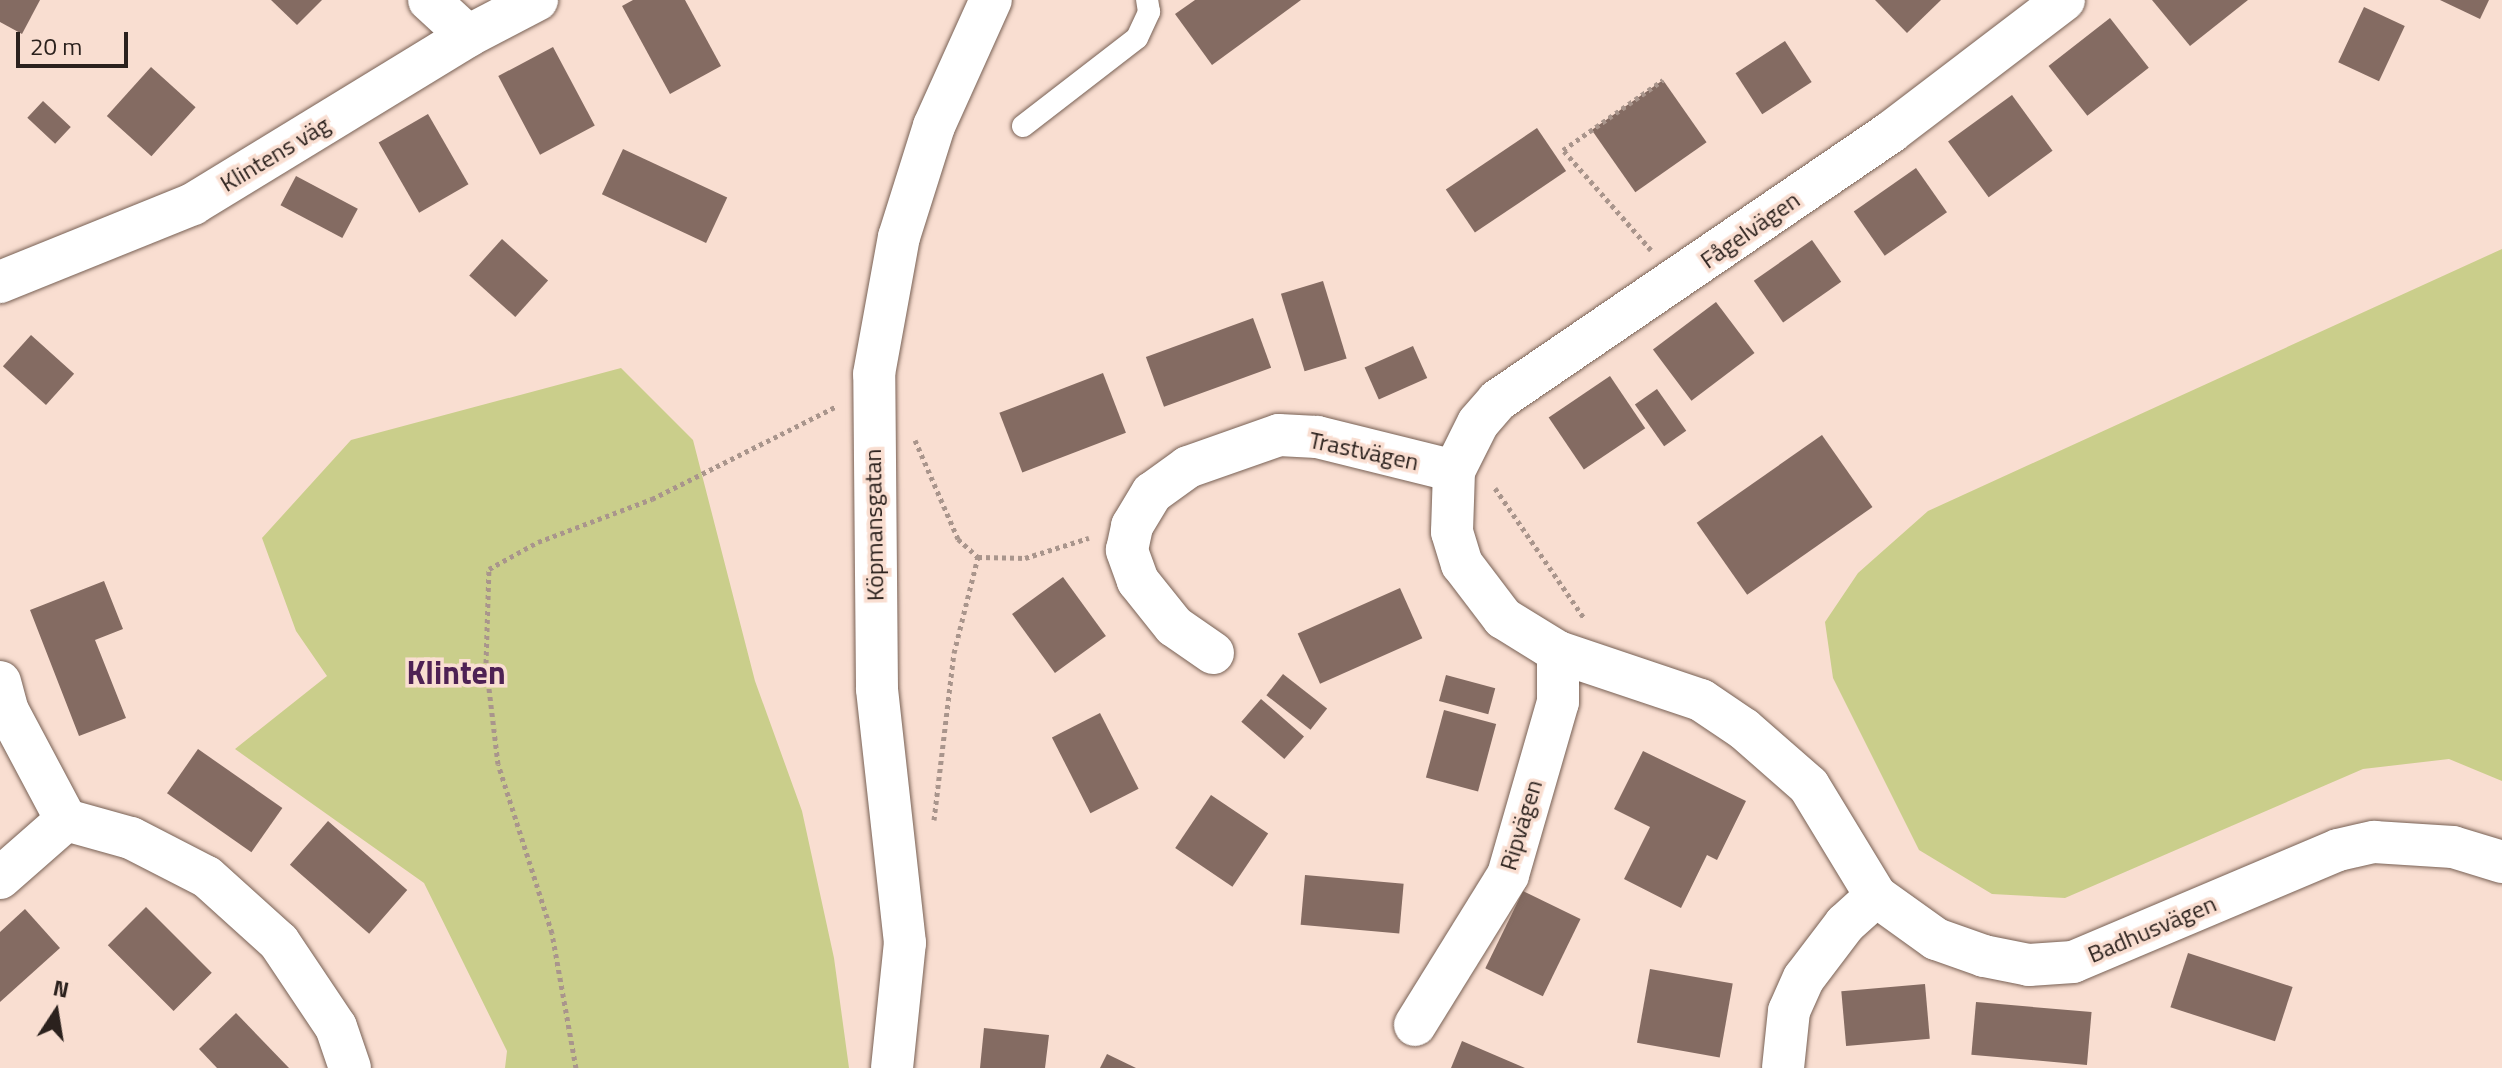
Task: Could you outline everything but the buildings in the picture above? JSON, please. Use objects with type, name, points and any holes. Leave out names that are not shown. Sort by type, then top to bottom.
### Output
[{"type":"street","points":[[429,0],[468,36]]},
{"type":"street","name":"Klintens väg","points":[[0,282],[193,204],[468,36],[537,0]]},
{"type":"street","name":"Köpmansgatan","points":[[892,1068],[905,943],[877,689],[873,395],[899,237],[934,126],[991,0]]},
{"type":"street","name":"Fågelvägen","points":[[1454,471],[1478,423],[1498,400],[1599,327],[1678,281],[1891,132],[2064,0]]},
{"type":"street","name":"Trastvägen","points":[[1132,526],[1152,493],[1188,467],[1279,435],[1317,437],[1454,471]]},
{"type":"street","name":"Badhusvägen","points":[[1454,471],[1452,532],[1462,564],[1503,618],[1558,652],[1701,700],[1744,729],[1809,786],[1876,896],[1936,939],[1984,956],[2029,965],[2073,962],[2350,847],[2413,842],[2453,847],[2502,862]]},
{"type":"street","points":[[1132,526],[1127,550],[1138,581],[1174,626],[1213,653]]},
{"type":"street","name":"Ripvägen","points":[[1415,1025],[1508,875],[1558,702],[1558,652]]},
{"type":"street","points":[[0,682],[7,709],[66,820],[131,838],[207,877],[279,942],[336,1027],[350,1068]]},
{"type":"street","points":[[0,878],[66,820]]},
{"type":"street","points":[[1783,1068],[1789,1011],[1804,978],[1845,924],[1876,896]]},
{"type":"lane","points":[[1023,126],[1137,38],[1149,12],[1147,0]]},
{"type":"path","points":[[1663,80],[1563,150],[1678,281]]},
{"type":"path","points":[[576,1068],[552,933],[498,764],[486,663],[489,569],[538,542],[652,499],[816,412],[873,395]]},
{"type":"path","points":[[912,432],[958,539],[978,557],[1025,558],[1132,526]]},
{"type":"path","points":[[1454,471],[1490,481],[1587,621]]},
{"type":"path","points":[[933,829],[951,668],[978,557]]},
{"type":"green space","points":[[2502,249],[2502,781],[2449,759],[2363,769],[2065,898],[1992,894],[1919,850],[1833,678],[1825,622],[1858,573],[1928,511]]},
{"type":"green space","points":[[621,368],[693,440],[755,681],[802,811],[834,958],[849,1068],[505,1068],[507,1051],[424,883],[235,749],[327,676],[296,631],[262,538],[351,440]]},
{"type":"district","name":"Klinten","points":[[456,672]]}]
